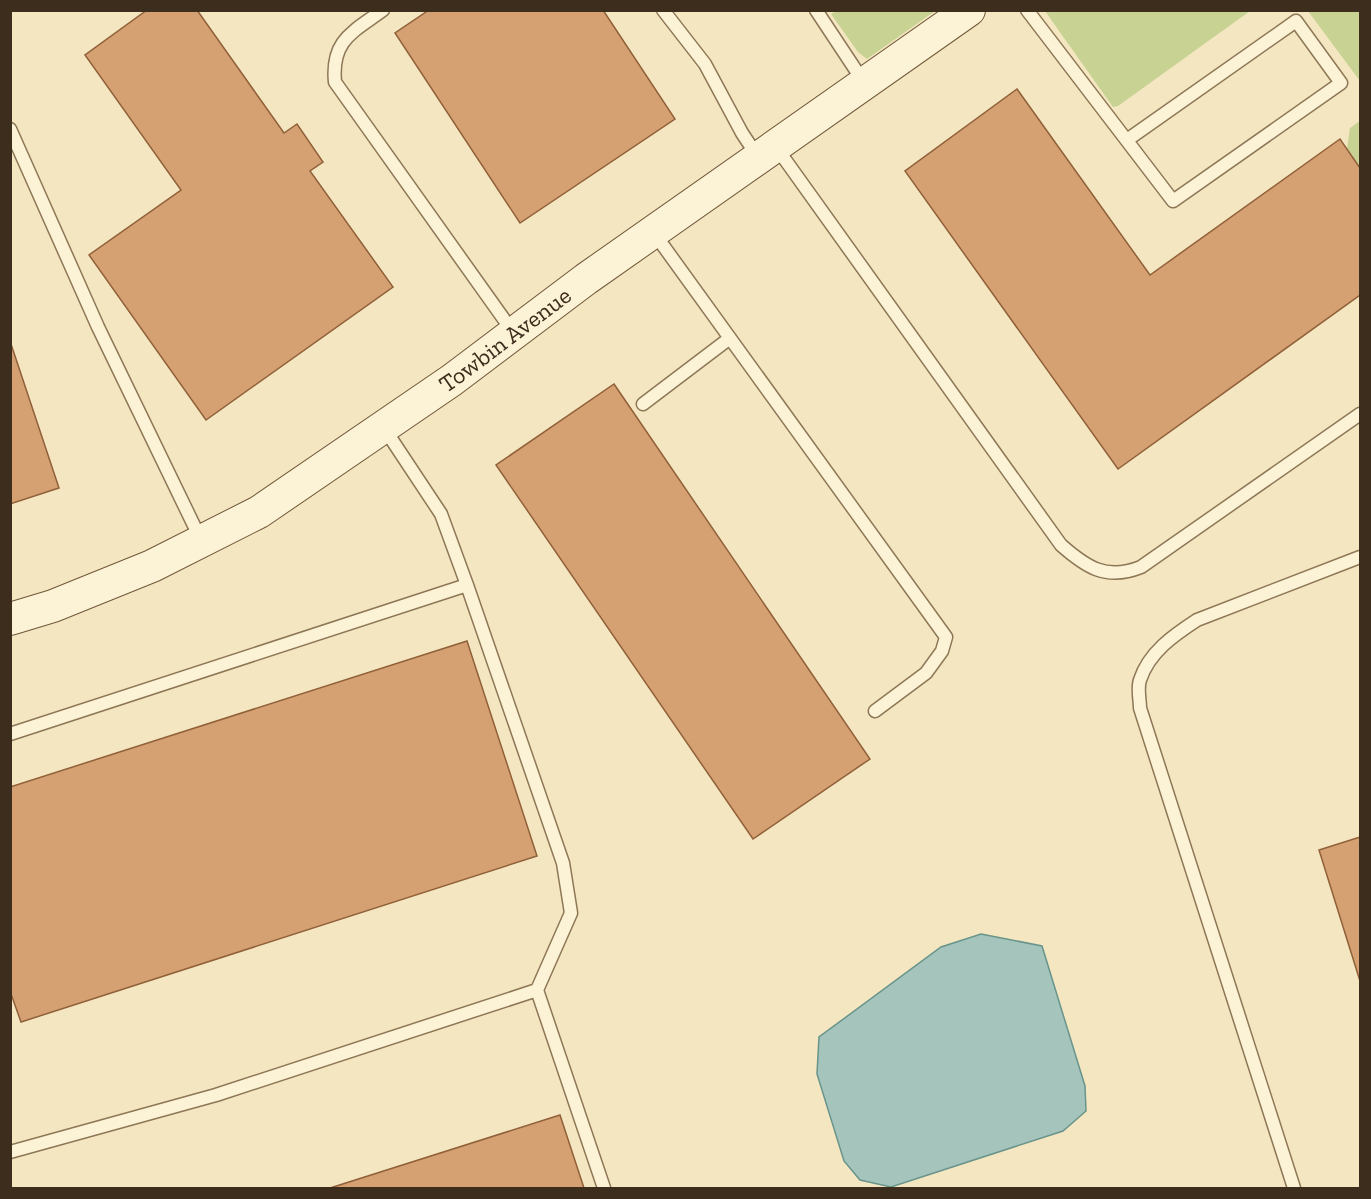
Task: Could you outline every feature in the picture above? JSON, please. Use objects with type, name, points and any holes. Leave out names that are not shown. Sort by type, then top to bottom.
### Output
[{"type":"street","name":"Towbin Avenue","points":[[10,619],[53,606],[152,566],[259,512],[452,380],[654,232],[969,10]]},
{"type":"lane","points":[[383,10],[349,35],[340,46],[333,64],[335,82],[514,333]]},
{"type":"lane","points":[[663,10],[705,64],[721,90],[742,133],[767,152],[1061,545],[1079,561],[1098,571],[1114,574],[1129,572],[1141,567],[1360,414]]},
{"type":"lane","points":[[816,10],[865,84]]},
{"type":"lane","points":[[1027,10],[1173,201],[1341,83],[1296,21],[1127,140]]},
{"type":"lane","points":[[10,129],[99,327],[202,541]]},
{"type":"lane","points":[[654,232],[946,637],[942,651],[926,673],[876,711]]},
{"type":"lane","points":[[643,404],[730,338]]},
{"type":"lane","points":[[383,427],[441,514],[563,863],[570,913],[537,990],[604,1188]]},
{"type":"lane","points":[[1294,1188],[1140,708],[1139,681],[1154,653],[1176,633],[1197,620],[1360,558]]},
{"type":"lane","points":[[10,734],[467,585]]},
{"type":"lane","points":[[10,1152],[216,1095],[537,990]]},
{"type":"green space","points":[[836,11],[935,11],[867,59],[858,52],[831,14]]},
{"type":"green space","points":[[1045,11],[1250,11],[1118,106],[1113,107]]},
{"type":"green space","points":[[1308,11],[1360,11],[1360,81]]},
{"type":"green space","points":[[1360,121],[1360,168],[1347,149],[1350,128]]},
{"type":"water","points":[[981,934],[1042,946],[1085,1086],[1086,1111],[1063,1131],[891,1187],[860,1180],[844,1161],[817,1074],[819,1037],[941,947]]},
{"type":"building","points":[[147,10],[197,10],[284,133],[297,124],[323,162],[310,171],[393,287],[206,420],[89,255],[181,190],[85,55]]},
{"type":"building","points":[[429,10],[603,10],[675,119],[520,223],[395,33]]},
{"type":"building","points":[[1017,89],[1150,275],[1340,139],[1360,168],[1360,295],[1118,469],[905,171]]},
{"type":"building","points":[[10,341],[59,488],[10,504]]},
{"type":"building","points":[[614,384],[870,759],[753,839],[496,465]]},
{"type":"building","points":[[467,641],[537,856],[21,1022],[10,991],[10,787]]},
{"type":"building","points":[[1360,837],[1360,981],[1319,850]]},
{"type":"building","points":[[560,1115],[584,1188],[330,1188]]}]
